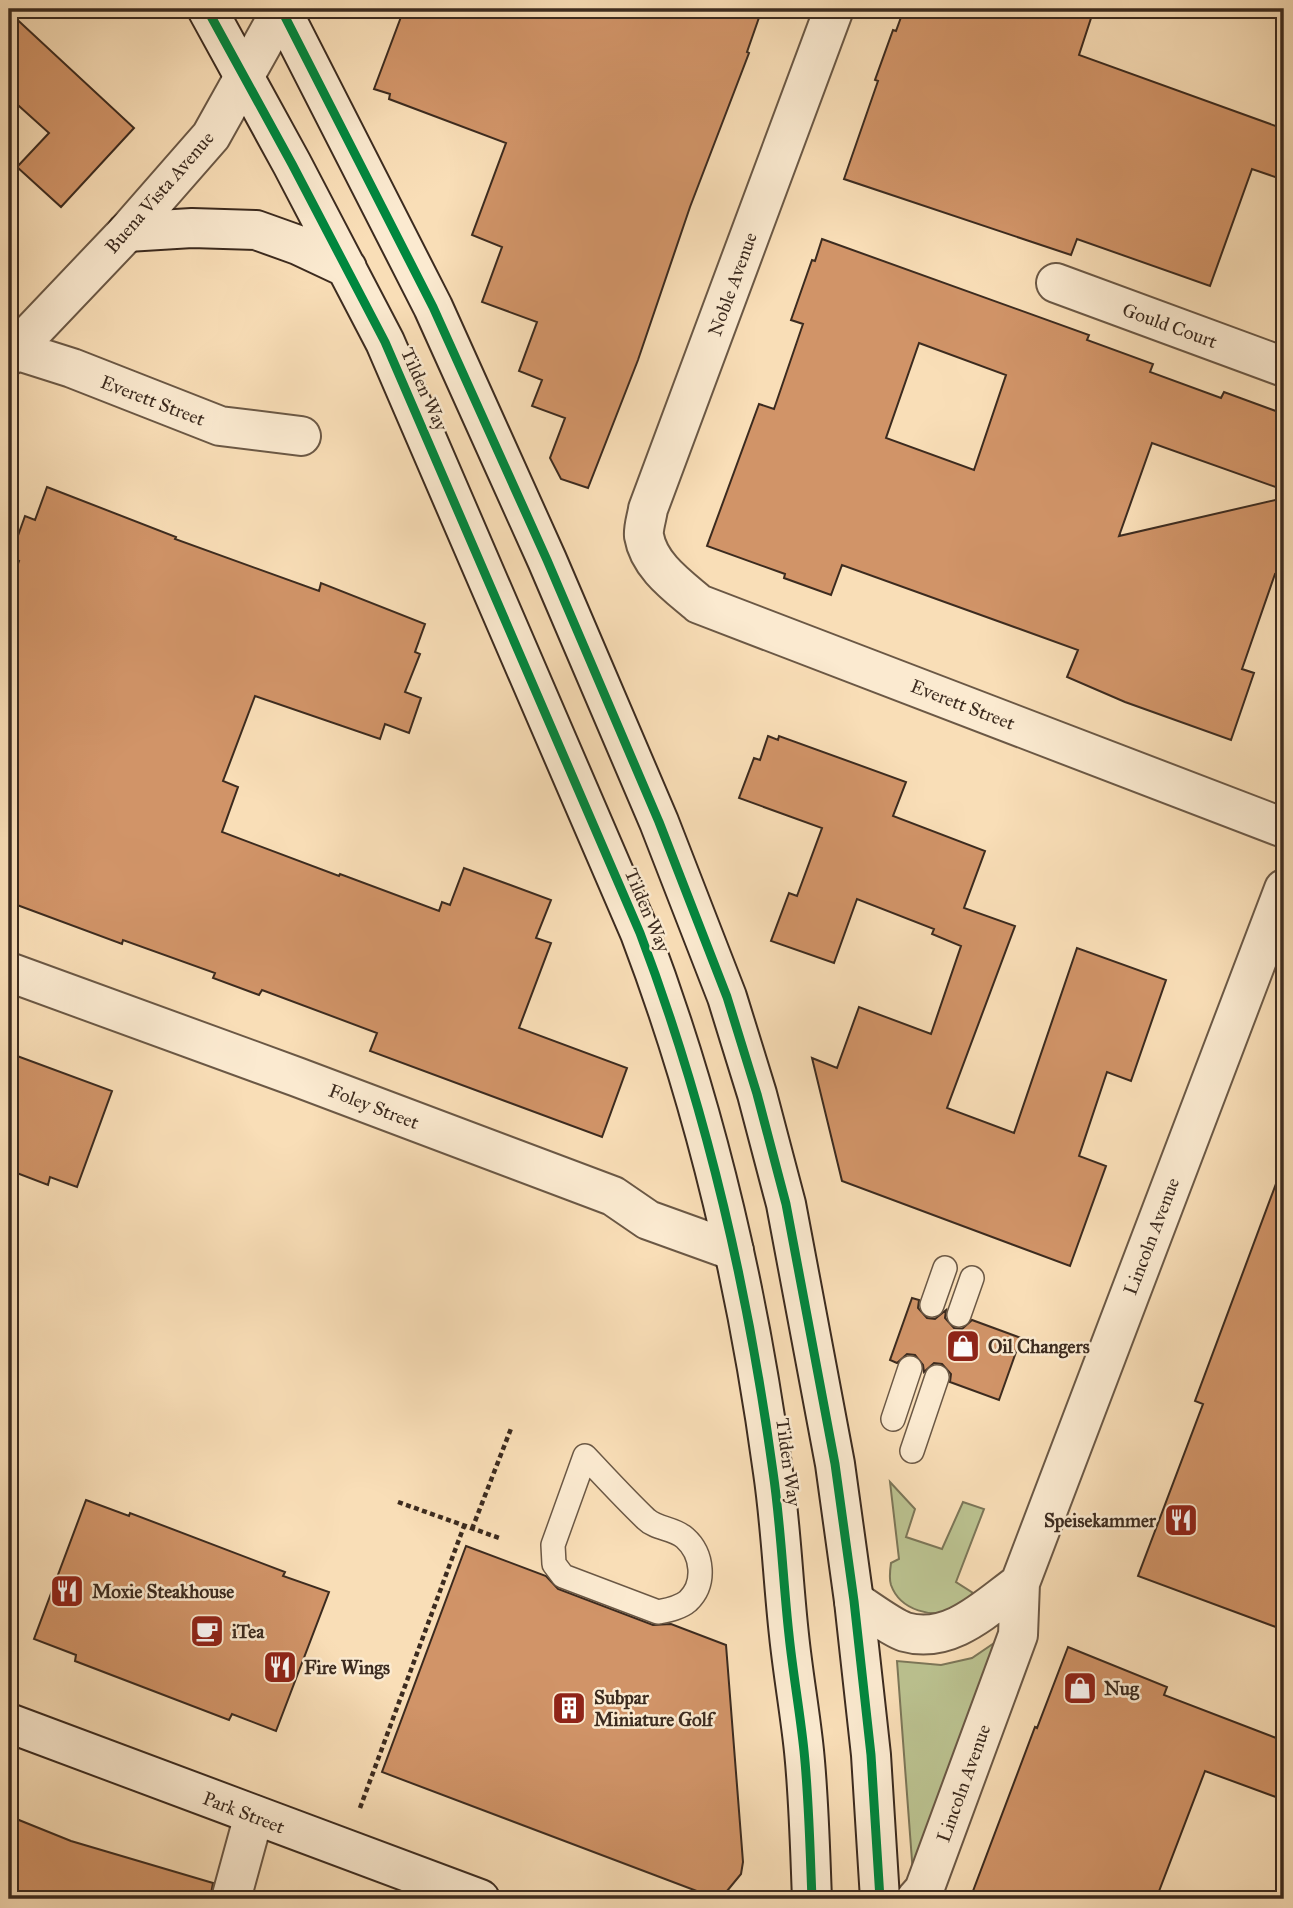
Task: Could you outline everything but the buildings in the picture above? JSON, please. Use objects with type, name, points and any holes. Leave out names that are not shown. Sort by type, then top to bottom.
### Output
[{"type":"main road","name":"Tilden Way","points":[[207,9],[385,342],[640,933],[671,1015],[705,1129],[734,1251],[757,1366],[778,1510],[789,1636],[804,1753],[812,1899]]},
{"type":"main road","name":"Buena Vista Avenue","points":[[10,351],[127,232],[211,136],[281,9]]},
{"type":"main road","points":[[281,9],[433,307],[541,547],[664,834],[727,997],[757,1094],[786,1203],[835,1464],[871,1755],[880,1899]]},
{"type":"main road","name":"Noble Avenue","points":[[654,560],[644,536],[648,509],[834,9]]},
{"type":"main road","points":[[127,232],[192,228],[256,230],[298,245],[347,268]]},
{"type":"main road","name":"Gould Court","points":[[1056,283],[1284,367]]},
{"type":"main road","name":"Everett Street","points":[[10,351],[72,368],[220,426],[301,436]]},
{"type":"main road","name":"Everett Street","points":[[654,560],[674,583],[699,604],[1284,828]]},
{"type":"main road","name":"Lincoln Avenue","points":[[916,1899],[924,1890],[1018,1635],[1020,1583],[1284,889]]},
{"type":"main road","name":"Foley Street","points":[[9,972],[613,1196],[648,1220],[734,1251]]},
{"type":"main road","points":[[854,1601],[905,1632],[939,1634],[964,1623],[1020,1583]]},
{"type":"main road","name":"Park Street","points":[[9,1723],[480,1899]]},
{"type":"main road","points":[[231,1899],[254,1815]]},
{"type":"lane","points":[[932,1305],[945,1268]]},
{"type":"lane","points":[[959,1315],[972,1278]]},
{"type":"lane","points":[[893,1419],[910,1368]]},
{"type":"lane","points":[[912,1451],[937,1377]]},
{"type":"lane","points":[[585,1456],[649,1522],[687,1539],[697,1555],[701,1569],[698,1587],[687,1602],[674,1609],[657,1612],[563,1576],[554,1564],[553,1545],[585,1456]]},
{"type":"path","points":[[472,1529],[512,1426]]},
{"type":"path","points":[[398,1502],[502,1539]]},
{"type":"path","points":[[344,1849],[464,1526]]},
{"type":"green space","points":[[890,1482],[915,1509],[906,1537],[942,1549],[963,1502],[984,1509],[956,1582],[973,1593],[956,1608],[928,1613],[909,1606],[895,1594],[890,1583],[890,1569],[891,1563],[899,1559]]},
{"type":"green space","points":[[1000,1639],[913,1874],[897,1661],[941,1665],[972,1658]]},
{"type":"cycle path","points":[[207,9],[385,342],[640,933],[664,999],[722,1199],[763,1403],[776,1492],[789,1635],[804,1751],[812,1899]]},
{"type":"cycle path","points":[[281,9],[433,307],[547,560],[659,822],[727,997],[757,1094],[786,1204],[835,1464],[871,1755],[880,1899]]},
{"type":"place","name":"Oil Changers","points":[[963,1346]]},
{"type":"place","name":"Speisekammer","points":[[1181,1520]]},
{"type":"place","name":"Moxie Steakhouse","points":[[67,1591]]},
{"type":"place","name":"iTea","points":[[207,1631]]},
{"type":"place","name":"Fire Wings","points":[[280,1667]]},
{"type":"place","name":"Nug","points":[[1080,1688]]},
{"type":"place","name":"Subpar Miniature Golf","points":[[569,1708]]}]
